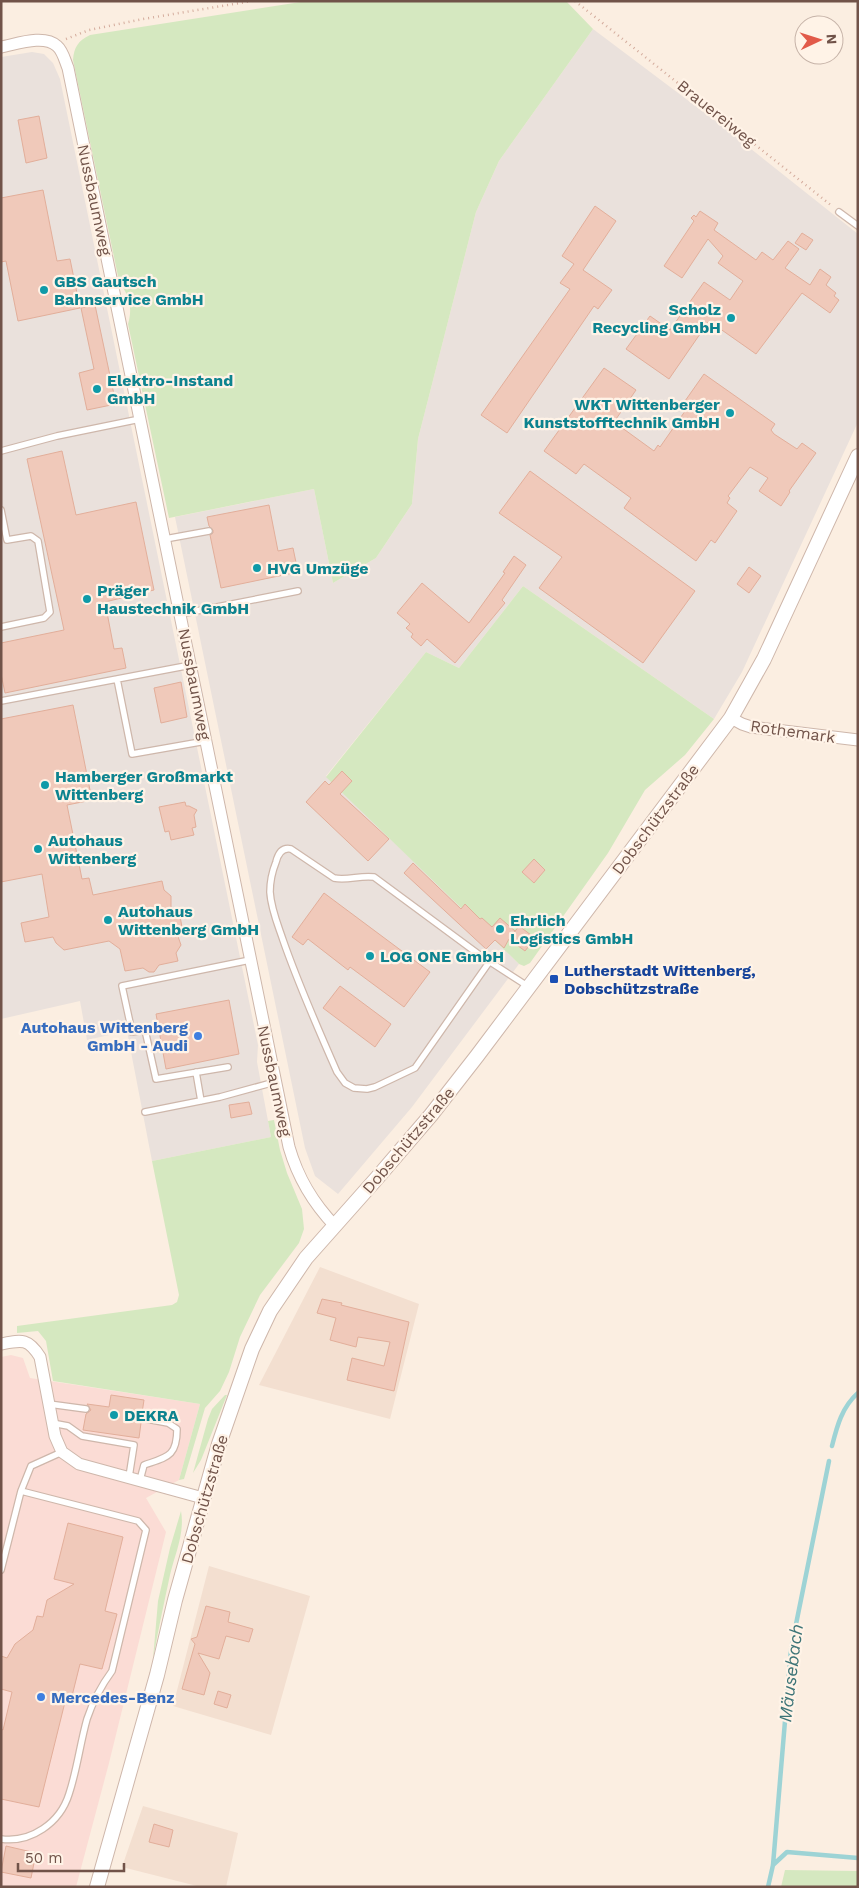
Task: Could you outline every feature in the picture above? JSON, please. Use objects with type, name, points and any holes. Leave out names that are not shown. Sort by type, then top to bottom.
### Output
[{"type":"street","points":[[1,47],[40,40],[57,46]]},
{"type":"street","name":"Nussbaumweg","points":[[57,46],[68,68],[289,1147],[298,1176],[311,1198],[335,1226]]},
{"type":"street","name":"Dobschützstraße","points":[[97,1887],[157,1675],[203,1498],[260,1329],[297,1269],[431,1115],[731,718],[764,659],[858,456]]},
{"type":"street","name":"Rothemark","points":[[731,718],[750,727],[858,740]]},
{"type":"street","points":[[1,1344],[21,1340],[33,1346],[40,1358],[55,1436],[62,1452],[79,1464],[203,1498]]},
{"type":"lane","points":[[839,212],[858,226]]},
{"type":"lane","points":[[1,451],[57,436],[140,419]]},
{"type":"lane","points":[[1,510],[7,540],[31,536],[38,541],[50,612],[44,618],[1,627]]},
{"type":"lane","points":[[165,539],[209,531]]},
{"type":"lane","points":[[180,614],[298,591]]},
{"type":"lane","points":[[1,701],[191,665]]},
{"type":"lane","points":[[117,679],[132,754],[206,741]]},
{"type":"lane","points":[[490,961],[415,1068],[375,1087],[362,1090],[354,1088],[345,1083],[337,1072],[299,985],[273,908],[270,891],[272,872],[277,858],[281,851],[287,848],[334,878],[374,877],[529,987]]},
{"type":"lane","points":[[228,1067],[156,1080],[145,1030],[132,1032],[122,986],[250,960]]},
{"type":"lane","points":[[196,1072],[201,1100]]},
{"type":"lane","points":[[145,1112],[275,1082]]},
{"type":"lane","points":[[49,1404],[86,1409]]},
{"type":"lane","points":[[134,1478],[144,1465],[168,1456],[177,1444],[177,1429],[168,1423],[141,1418]]},
{"type":"lane","points":[[52,1423],[68,1426],[82,1436],[134,1444],[134,1478]]},
{"type":"lane","points":[[1,1570],[21,1491],[31,1466],[62,1452]]},
{"type":"lane","points":[[1,1839],[26,1838],[44,1830],[56,1818],[69,1796],[87,1719],[98,1691],[112,1671],[146,1530],[138,1521],[21,1491]]},
{"type":"path","points":[[57,46],[69,37],[89,30],[252,1]]},
{"type":"path","name":"Brauereiweg","points":[[575,1],[839,212]]},
{"type":"shaded area","points":[[593,29],[722,126],[858,234],[858,422],[742,672],[714,719],[523,586],[459,668],[426,652],[326,776],[519,964],[412,1107],[338,1194],[315,1176],[305,1148],[175,517],[314,489],[333,583],[376,558],[412,504],[418,439],[476,212],[499,161]]},
{"type":"shaded area","points":[[32,52],[44,54],[53,63],[60,79],[258,1045],[257,1062],[271,1137],[152,1161],[127,1031],[87,1040],[80,1001],[1,1019],[1,57]]},
{"type":"shaded area","points":[[320,1267],[419,1304],[390,1419],[259,1385]]},
{"type":"shaded area","points":[[11,1355],[23,1358],[30,1378],[200,1404],[179,1480],[146,1498],[166,1532],[109,1763],[76,1887],[1,1887],[1,1357]]},
{"type":"shaded area","points":[[209,1566],[310,1596],[271,1735],[173,1706]]},
{"type":"shaded area","points":[[143,1806],[238,1833],[226,1887],[201,1887],[122,1867]]},
{"type":"green space","points":[[307,1],[566,1],[593,29],[499,161],[476,212],[418,439],[412,504],[376,558],[333,583],[314,489],[169,518],[128,324],[129,302],[119,281],[73,60],[77,45],[90,35]]},
{"type":"green space","points":[[523,586],[714,719],[685,755],[645,790],[608,853],[530,963],[524,966],[519,964],[326,777],[426,652],[459,668]]},
{"type":"green space","points":[[274,1120],[287,1173],[302,1209],[304,1229],[299,1243],[260,1295],[240,1337],[229,1372],[220,1391],[205,1408],[184,1479],[179,1480],[200,1404],[53,1381],[46,1341],[38,1331],[17,1333],[17,1326],[172,1305],[177,1302],[179,1295],[152,1161],[271,1137],[268,1121]]},
{"type":"green space","points":[[227,1395],[201,1460],[193,1473],[212,1409]]},
{"type":"green space","points":[[181,1511],[181,1535],[170,1575],[153,1659],[158,1601]]},
{"type":"green space","points":[[785,1870],[858,1871],[858,1887],[781,1887]]},
{"type":"building","points":[[39,116],[47,158],[26,163],[18,120]]},
{"type":"building","points":[[43,190],[57,261],[70,259],[80,308],[18,321],[6,261],[1,262],[1,198]]},
{"type":"building","points":[[595,206],[616,221],[583,270],[612,290],[598,309],[594,306],[507,433],[481,415],[570,289],[560,283],[574,264],[562,256]]},
{"type":"building","name":"Scholz Recycling GmbH","points":[[700,211],[718,223],[714,230],[756,260],[762,252],[773,260],[788,241],[799,249],[785,268],[810,285],[820,269],[831,277],[826,285],[836,293],[834,296],[839,300],[830,313],[802,293],[756,354],[709,321],[669,379],[626,349],[650,316],[670,330],[704,282],[730,300],[743,281],[718,263],[723,256],[708,239],[682,278],[664,266],[694,221],[691,218],[694,215],[696,217]]},
{"type":"building","points":[[802,233],[813,240],[806,250],[795,243]]},
{"type":"building","points":[[95,305],[116,404],[87,410],[79,373],[94,369],[81,308]]},
{"type":"building","points":[[604,368],[636,390],[614,422],[654,451],[658,445],[660,447],[690,404],[685,401],[704,374],[775,424],[771,430],[774,434],[797,449],[802,443],[816,453],[789,491],[781,506],[759,491],[768,478],[750,467],[728,496],[730,498],[727,503],[737,511],[715,543],[711,540],[696,561],[624,508],[631,498],[584,464],[576,474],[544,451]]},
{"type":"building","name":"Präger Haustechnik GmbH","points":[[62,451],[76,515],[136,502],[154,590],[105,602],[114,649],[122,648],[126,668],[5,693],[1,674],[1,643],[64,630],[27,459]]},
{"type":"building","points":[[530,471],[695,591],[643,663],[539,588],[562,557],[499,513]]},
{"type":"building","points":[[269,505],[278,551],[293,548],[298,572],[221,588],[210,535],[213,533],[213,530],[209,526],[207,517]]},
{"type":"building","points":[[514,556],[526,565],[502,600],[505,603],[455,663],[427,639],[421,646],[411,637],[413,634],[406,628],[410,624],[397,613],[422,583],[469,623],[505,573],[503,572]]},
{"type":"building","points":[[749,567],[761,576],[749,593],[737,584]]},
{"type":"building","points":[[181,682],[187,717],[161,723],[154,688]]},
{"type":"building","points":[[73,705],[92,800],[67,805],[82,879],[89,878],[93,895],[162,881],[164,890],[171,896],[171,913],[179,911],[182,927],[175,928],[181,945],[176,953],[178,961],[159,965],[154,972],[149,972],[143,968],[125,971],[120,949],[109,941],[64,950],[56,943],[53,937],[25,942],[21,923],[49,917],[42,874],[1,882],[1,719]]},
{"type":"building","points":[[342,771],[352,781],[340,794],[389,839],[368,861],[306,802],[325,781],[329,785]]},
{"type":"building","points":[[185,802],[186,806],[197,810],[194,815],[196,827],[192,828],[194,835],[171,840],[169,831],[165,832],[159,807]]},
{"type":"building","points":[[534,859],[545,870],[534,883],[522,872]]},
{"type":"building","points":[[413,863],[461,909],[465,904],[480,919],[482,918],[492,927],[500,918],[515,931],[513,934],[519,926],[535,938],[525,951],[509,939],[504,948],[495,940],[486,949],[404,873]]},
{"type":"building","name":"LOG ONE GmbH","points":[[324,893],[430,972],[404,1007],[350,967],[348,970],[308,939],[303,945],[292,937]]},
{"type":"building","name":"LOG ONE GmbH","points":[[340,986],[391,1024],[375,1047],[323,1008]]},
{"type":"building","points":[[229,1000],[239,1054],[166,1069],[156,1014]]},
{"type":"building","points":[[249,1102],[252,1114],[231,1118],[229,1105]]},
{"type":"building","points":[[322,1299],[409,1322],[394,1391],[347,1380],[352,1358],[384,1366],[390,1342],[358,1337],[356,1347],[330,1340],[336,1318],[317,1313]]},
{"type":"building","name":"DEKRA","points":[[111,1395],[144,1400],[142,1413],[136,1418],[141,1423],[139,1438],[83,1430],[86,1414],[91,1410],[87,1404],[109,1407]]},
{"type":"building","name":"Mercedes-Benz","points":[[68,1523],[123,1537],[105,1611],[117,1614],[102,1669],[80,1664],[70,1704],[65,1702],[39,1807],[1,1799],[1,1729],[3,1730],[12,1692],[1,1689],[1,1656],[7,1658],[15,1644],[33,1630],[37,1616],[43,1617],[47,1600],[74,1584],[54,1579]]},
{"type":"building","points":[[206,1606],[230,1612],[228,1622],[253,1629],[249,1642],[226,1636],[219,1659],[198,1653],[210,1673],[204,1695],[182,1689],[195,1644],[191,1639],[197,1637]]},
{"type":"building","points":[[218,1691],[231,1695],[227,1708],[214,1704]]},
{"type":"building","points":[[154,1824],[173,1830],[169,1847],[149,1842]]},
{"type":"building","points":[[6,1846],[36,1853],[31,1878],[1,1872]]},
{"type":"waterway","name":"Mäusebach","points":[[832,1446],[844,1411],[852,1398],[858,1393]]},
{"type":"waterway","name":"Mäusebach","points":[[768,1887],[773,1865],[791,1649],[829,1461]]},
{"type":"waterway","points":[[773,1865],[787,1852],[858,1858]]},
{"type":"place","name":"GBS Gautsch Bahnservice GmbH","points":[[44,290]]},
{"type":"place","name":"Scholz Recycling GmbH","points":[[731,318]]},
{"type":"place","name":"Elektro-Instand GmbH","points":[[97,389]]},
{"type":"place","name":"WKT Wittenberger Kunststofftechnik GmbH","points":[[730,413]]},
{"type":"place","name":"HVG Umzüge","points":[[257,568]]},
{"type":"place","name":"Präger Haustechnik GmbH","points":[[87,599]]},
{"type":"place","name":"Hamberger Großmarkt Wittenberg","points":[[45,785]]},
{"type":"place","name":"Autohaus Wittenberg","points":[[38,849]]},
{"type":"place","name":"Autohaus Wittenberg GmbH","points":[[108,920]]},
{"type":"place","name":"Ehrlich Logistics GmbH","points":[[500,929]]},
{"type":"place","name":"LOG ONE GmbH","points":[[370,956]]},
{"type":"place","name":"Lutherstadt Wittenberg, Dobschützstraße","points":[[554,979]]},
{"type":"place","name":"Autohaus Wittenberg GmbH - Audi","points":[[198,1036]]},
{"type":"place","name":"DEKRA","points":[[114,1415]]},
{"type":"place","name":"Mercedes-Benz","points":[[41,1697]]}]
